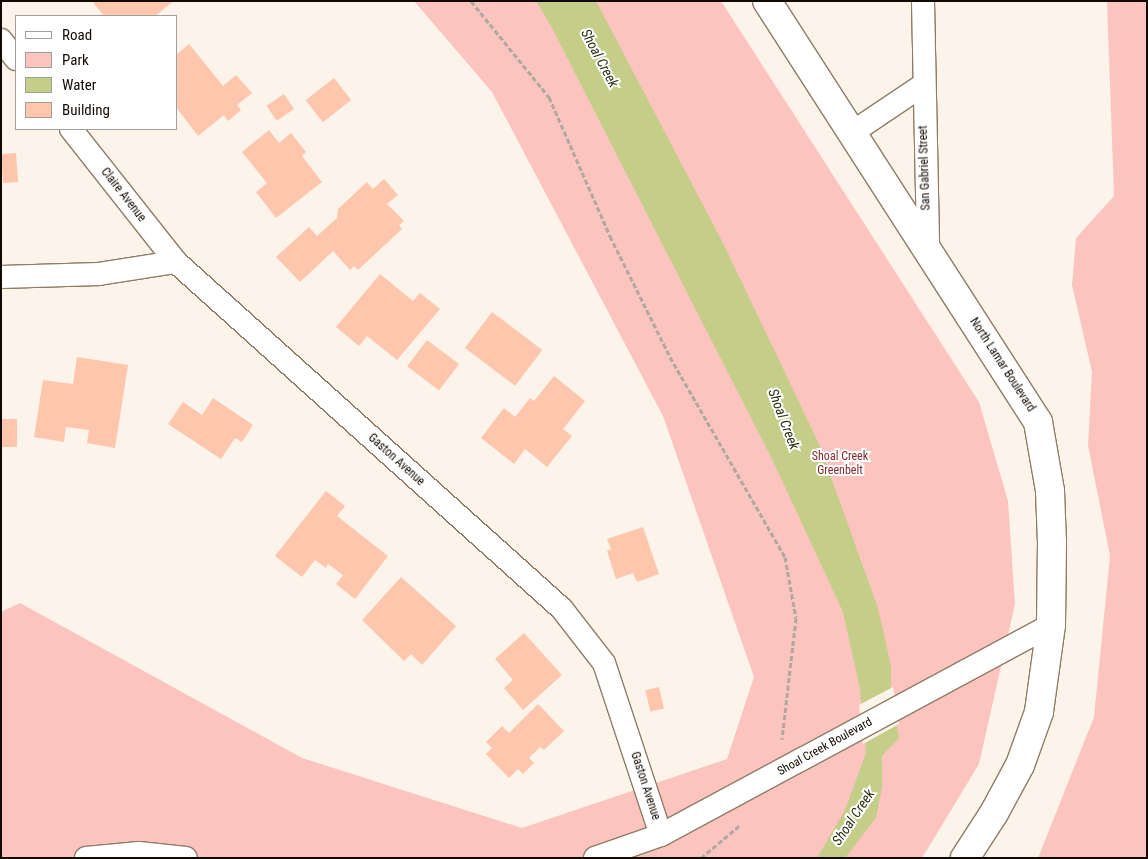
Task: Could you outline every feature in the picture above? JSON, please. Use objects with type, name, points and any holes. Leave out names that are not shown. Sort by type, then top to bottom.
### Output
[{"type":"main road","name":"North Lamar Boulevard","points":[[767,1],[1038,422],[1050,491],[1051,625],[1039,712],[1020,765],[994,813],[965,858]]},
{"type":"street","name":"San Gabriel Street","points":[[924,1],[923,85],[928,250]]},
{"type":"street","points":[[1,40],[15,58]]},
{"type":"street","points":[[853,132],[923,85]]},
{"type":"street","name":"Claire Avenue","points":[[72,130],[176,262]]},
{"type":"street","points":[[1,278],[99,274],[176,262]]},
{"type":"street","name":"Gaston Avenue","points":[[176,262],[562,609],[604,663],[661,835]]},
{"type":"street","name":"Shoal Creek Boulevard","points":[[596,858],[661,835],[1051,625]]},
{"type":"street","points":[[86,858],[139,853],[186,858]]},
{"type":"path","points":[[471,1],[549,97],[610,236],[670,357],[785,557],[796,618],[782,741]]},
{"type":"green space","name":"Shoal Creek Greenbelt","points":[[414,1],[721,1],[979,402],[1008,501],[1015,604],[979,764],[922,858],[1,858],[1,612],[20,603],[302,758],[522,828],[727,759],[754,677],[663,416],[492,92]]},
{"type":"green space","points":[[1107,1],[1147,1],[1147,858],[1038,858],[1094,717],[1110,556],[1088,445],[1092,372],[1072,285],[1076,238],[1114,196]]},
{"type":"water","name":"Shoal Creek","points":[[536,1],[596,1],[724,245],[819,444],[878,608],[891,666],[891,696],[899,738],[882,756],[882,787],[876,818],[845,858],[817,858],[845,810],[866,753],[860,689],[843,612],[773,461],[551,26]]},
{"type":"pier","points":[[893,687],[899,724],[863,744],[859,705]]},
{"type":"building","points":[[92,1],[174,1],[156,15],[103,15]]},
{"type":"building","points":[[189,44],[223,86],[236,75],[252,93],[237,105],[241,110],[228,121],[224,115],[198,136],[178,110],[178,53]]},
{"type":"building","points":[[334,78],[351,100],[323,122],[306,100]]},
{"type":"building","points":[[284,94],[294,109],[277,121],[267,106]]},
{"type":"building","points":[[269,130],[279,143],[291,133],[306,152],[302,156],[322,182],[276,218],[256,192],[267,183],[242,152]]},
{"type":"building","points":[[16,153],[18,182],[3,183],[1,154]]},
{"type":"building","points":[[384,179],[398,195],[387,204],[404,221],[399,225],[402,229],[358,270],[354,266],[350,270],[333,251],[300,282],[276,257],[309,227],[317,236],[337,218],[338,209],[367,182],[373,189]]},
{"type":"building","points":[[380,274],[413,301],[420,293],[440,309],[397,360],[367,336],[359,346],[336,327]]},
{"type":"building","points":[[492,312],[542,350],[515,386],[465,348]]},
{"type":"building","points":[[427,340],[459,364],[439,390],[407,366]]},
{"type":"building","points":[[77,357],[128,365],[115,448],[87,443],[89,430],[66,427],[64,442],[34,437],[43,380],[73,384]]},
{"type":"building","points":[[554,376],[585,401],[563,429],[572,436],[547,467],[525,449],[514,464],[481,438],[504,408],[515,417],[530,398],[534,401]]},
{"type":"building","points":[[213,398],[253,425],[242,442],[235,438],[221,459],[168,424],[183,402],[202,415]]},
{"type":"building","points":[[1,419],[17,419],[17,447],[1,447]]},
{"type":"building","points":[[326,491],[345,506],[337,516],[388,556],[355,599],[336,584],[343,575],[328,564],[326,568],[315,560],[302,577],[275,556]]},
{"type":"building","points":[[643,527],[659,574],[637,582],[633,573],[616,579],[607,551],[611,549],[607,539]]},
{"type":"building","points":[[401,577],[456,626],[422,665],[411,654],[404,661],[362,620]]},
{"type":"building","points":[[524,633],[562,675],[523,710],[504,688],[513,680],[495,659]]},
{"type":"building","points":[[659,687],[664,708],[650,712],[645,690]]},
{"type":"building","points":[[538,704],[564,731],[544,750],[540,747],[529,758],[534,763],[523,774],[518,769],[509,778],[486,754],[492,748],[486,742],[502,726],[509,733]]}]
